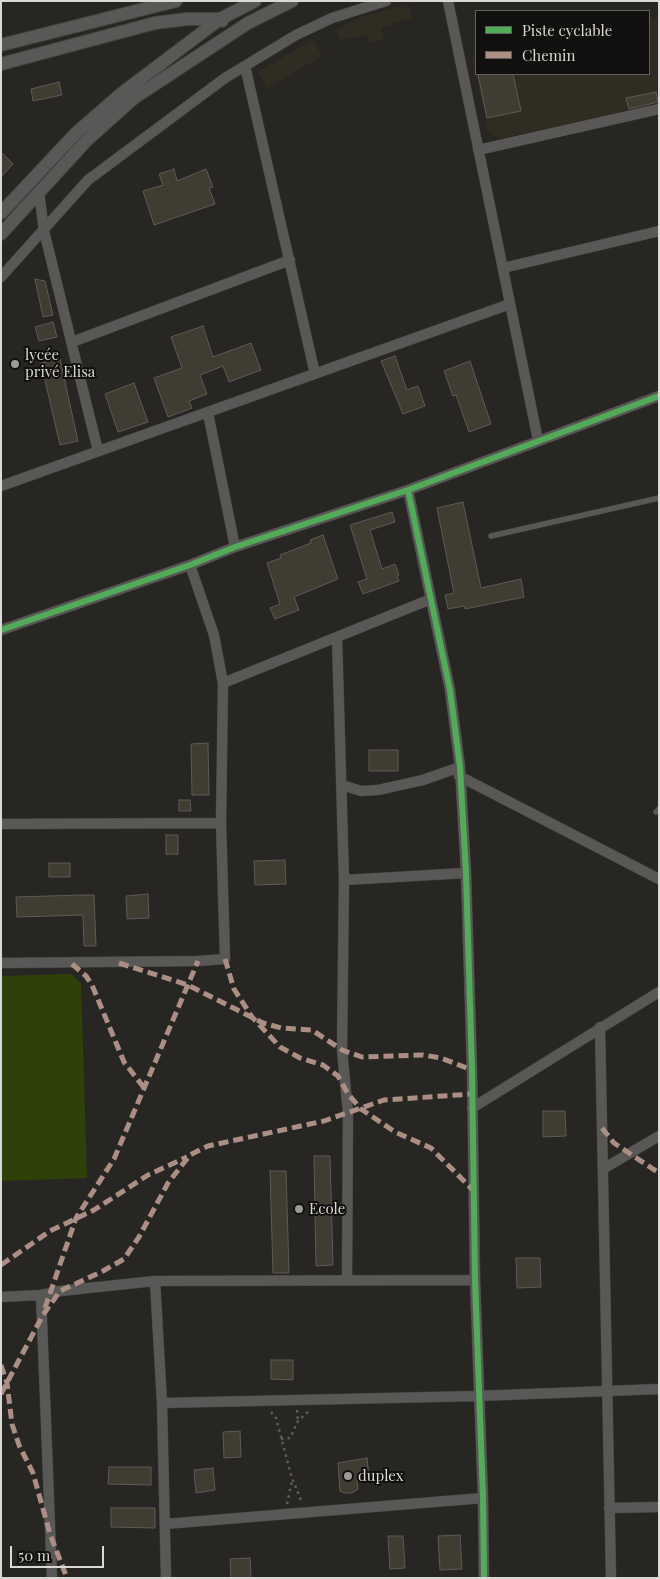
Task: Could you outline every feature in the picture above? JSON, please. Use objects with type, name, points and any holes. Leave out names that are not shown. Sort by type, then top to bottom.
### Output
[{"type":"street","points":[[1,45],[176,1]]},
{"type":"street","points":[[1,214],[76,133],[122,93],[239,4],[254,1]]},
{"type":"street","points":[[1,234],[87,140],[134,98],[248,23],[292,1]]},
{"type":"street","points":[[1,277],[88,180],[225,78],[296,35],[332,18],[386,1]]},
{"type":"street","points":[[448,1],[538,440]]},
{"type":"street","points":[[1,64],[155,23],[187,19],[220,19],[232,33]]},
{"type":"street","points":[[245,66],[315,374]]},
{"type":"street","points":[[478,150],[659,110]]},
{"type":"street","points":[[39,192],[44,231],[98,451]]},
{"type":"street","points":[[503,268],[659,231]]},
{"type":"street","points":[[72,342],[290,260]]},
{"type":"street","points":[[1,486],[510,304]]},
{"type":"street","points":[[1,630],[235,547],[408,490],[659,396]]},
{"type":"street","points":[[208,413],[235,547]]},
{"type":"street","points":[[408,490],[450,690],[460,772],[466,873],[484,1578]]},
{"type":"street","points":[[1,963],[225,959],[221,823],[223,683],[214,635],[190,564]]},
{"type":"street","points":[[223,683],[431,599]]},
{"type":"street","points":[[336,637],[344,880],[342,1050],[348,1103],[348,1279]]},
{"type":"street","points":[[342,785],[361,791],[378,790],[460,772],[659,879]]},
{"type":"street","points":[[1,824],[221,823]]},
{"type":"street","points":[[344,880],[466,873]]},
{"type":"street","points":[[472,1108],[659,992]]},
{"type":"street","points":[[600,1027],[606,1390],[612,1578]]},
{"type":"street","points":[[603,1169],[659,1136]]},
{"type":"street","points":[[1,1297],[41,1295],[60,1291],[155,1281],[475,1280]]},
{"type":"street","points":[[155,1281],[162,1403],[166,1578]]},
{"type":"street","points":[[41,1295],[52,1578]]},
{"type":"street","points":[[162,1403],[478,1396],[659,1389]]},
{"type":"street","points":[[165,1524],[483,1498]]},
{"type":"street","points":[[609,1508],[659,1507]]},
{"type":"lane","points":[[239,4],[248,23]]},
{"type":"lane","points":[[492,536],[659,498]]},
{"type":"path","points":[[261,1400],[276,1418],[292,1478],[298,1495],[308,1512]]},
{"type":"path","points":[[281,1439],[290,1438],[298,1421],[313,1407]]},
{"type":"path","points":[[282,1514],[291,1490],[292,1478]]},
{"type":"shaded area","points":[[408,4],[413,17],[381,28],[384,40],[369,43],[368,35],[341,40],[336,30],[362,17]]},
{"type":"shaded area","points":[[659,18],[659,104],[499,139],[488,131],[476,75],[650,75],[650,20]]},
{"type":"shaded area","points":[[313,40],[322,56],[267,88],[258,72]]},
{"type":"shaded area","points":[[475,56],[475,71],[472,57]]},
{"type":"green space","points":[[71,974],[81,983],[87,1178],[1,1181],[1,976]]},
{"type":"building","points":[[478,75],[513,75],[521,111],[487,118]]},
{"type":"building","points":[[59,82],[62,95],[33,101],[31,89]]},
{"type":"building","points":[[656,92],[658,102],[629,109],[626,98]]},
{"type":"building","points":[[1,152],[13,164],[1,177]]},
{"type":"building","points":[[174,169],[177,181],[206,169],[213,187],[209,188],[215,204],[154,225],[143,191],[163,185],[159,174]]},
{"type":"building","points":[[35,279],[45,281],[53,315],[43,317]]},
{"type":"building","points":[[53,322],[57,337],[39,341],[35,327]]},
{"type":"building","points":[[203,326],[213,357],[251,343],[261,370],[229,382],[223,366],[200,375],[207,394],[189,401],[192,408],[168,417],[154,378],[182,368],[171,337]]},
{"type":"building","points":[[395,356],[407,390],[418,386],[425,406],[403,414],[381,361]]},
{"type":"building","points":[[60,359],[78,441],[60,445],[41,363]]},
{"type":"building","points":[[470,361],[491,424],[469,432],[456,395],[453,396],[444,371]]},
{"type":"building","points":[[134,383],[148,422],[118,432],[105,394]]},
{"type":"building","points":[[463,502],[481,588],[521,579],[524,597],[465,609],[464,606],[448,609],[445,595],[454,593],[437,508]]},
{"type":"building","points":[[392,512],[395,522],[370,530],[382,569],[395,564],[399,581],[363,594],[358,582],[367,579],[350,525]]},
{"type":"building","points":[[323,535],[338,579],[294,597],[299,610],[275,619],[270,608],[280,604],[267,563],[281,558],[280,555],[311,543],[310,540]]},
{"type":"building","points":[[208,743],[209,795],[192,795],[191,744]]},
{"type":"building","points":[[369,750],[398,750],[398,771],[369,771]]},
{"type":"building","points":[[179,800],[190,800],[191,811],[179,811]]},
{"type":"building","points":[[166,835],[178,835],[178,854],[166,854]]},
{"type":"building","points":[[285,860],[286,884],[255,885],[254,861]]},
{"type":"building","points":[[49,863],[70,863],[70,877],[49,877]]},
{"type":"building","points":[[148,894],[149,918],[127,919],[126,896]]},
{"type":"building","points":[[94,895],[96,946],[84,946],[83,915],[17,917],[16,897]]},
{"type":"building","points":[[543,1111],[565,1111],[566,1136],[543,1137]]},
{"type":"building","points":[[314,1156],[330,1156],[333,1265],[316,1266]]},
{"type":"building","points":[[270,1171],[286,1171],[289,1273],[273,1273]]},
{"type":"building","points":[[516,1258],[540,1258],[541,1287],[517,1288]]},
{"type":"building","points":[[271,1360],[293,1360],[293,1380],[271,1379]]},
{"type":"building","points":[[240,1431],[241,1457],[224,1458],[223,1432]]},
{"type":"building","name":"duplex","points":[[367,1458],[369,1477],[357,1481],[358,1489],[352,1493],[340,1491],[338,1463]]},
{"type":"building","points":[[109,1467],[151,1467],[151,1485],[108,1484]]},
{"type":"building","points":[[213,1468],[215,1490],[196,1493],[194,1470]]},
{"type":"building","points":[[111,1508],[155,1508],[155,1528],[111,1527]]},
{"type":"building","points":[[460,1535],[462,1569],[440,1570],[438,1536]]},
{"type":"building","points":[[388,1536],[403,1536],[405,1568],[390,1569]]},
{"type":"building","points":[[250,1558],[251,1578],[231,1578],[230,1559]]},
{"type":"marked path","points":[[225,959],[234,989],[252,1017],[280,1047],[300,1058],[323,1065],[338,1076],[348,1094],[361,1109],[395,1132],[431,1148],[475,1192]]},
{"type":"marked path","points":[[45,1308],[76,1218],[114,1159],[198,961]]},
{"type":"marked path","points":[[119,963],[188,985],[263,1023],[281,1028],[312,1030],[342,1050],[362,1057],[423,1055],[441,1058],[472,1070]]},
{"type":"marked path","points":[[72,964],[86,976],[92,985],[124,1062],[145,1089]]},
{"type":"marked path","points":[[1,1394],[43,1315],[60,1291],[124,1259],[139,1237],[168,1183],[190,1155],[208,1146],[324,1121],[384,1100],[472,1094]]},
{"type":"marked path","points":[[602,1128],[614,1143],[659,1173]]},
{"type":"marked path","points":[[1,1265],[50,1231],[94,1210],[148,1175],[187,1157]]},
{"type":"marked path","points":[[1,1365],[7,1383],[12,1424],[19,1445],[33,1473],[50,1534],[67,1578]]},
{"type":"cycle path","points":[[1,630],[190,565],[235,547],[408,490],[659,396]]},
{"type":"cycle path","points":[[408,490],[450,690],[460,767],[466,873],[472,1070],[475,1280],[484,1578]]},
{"type":"place","name":"lycée privé Elisa","points":[[15,364]]},
{"type":"place","name":"Ecole","points":[[299,1209]]},
{"type":"place","name":"duplex","points":[[348,1476]]}]
